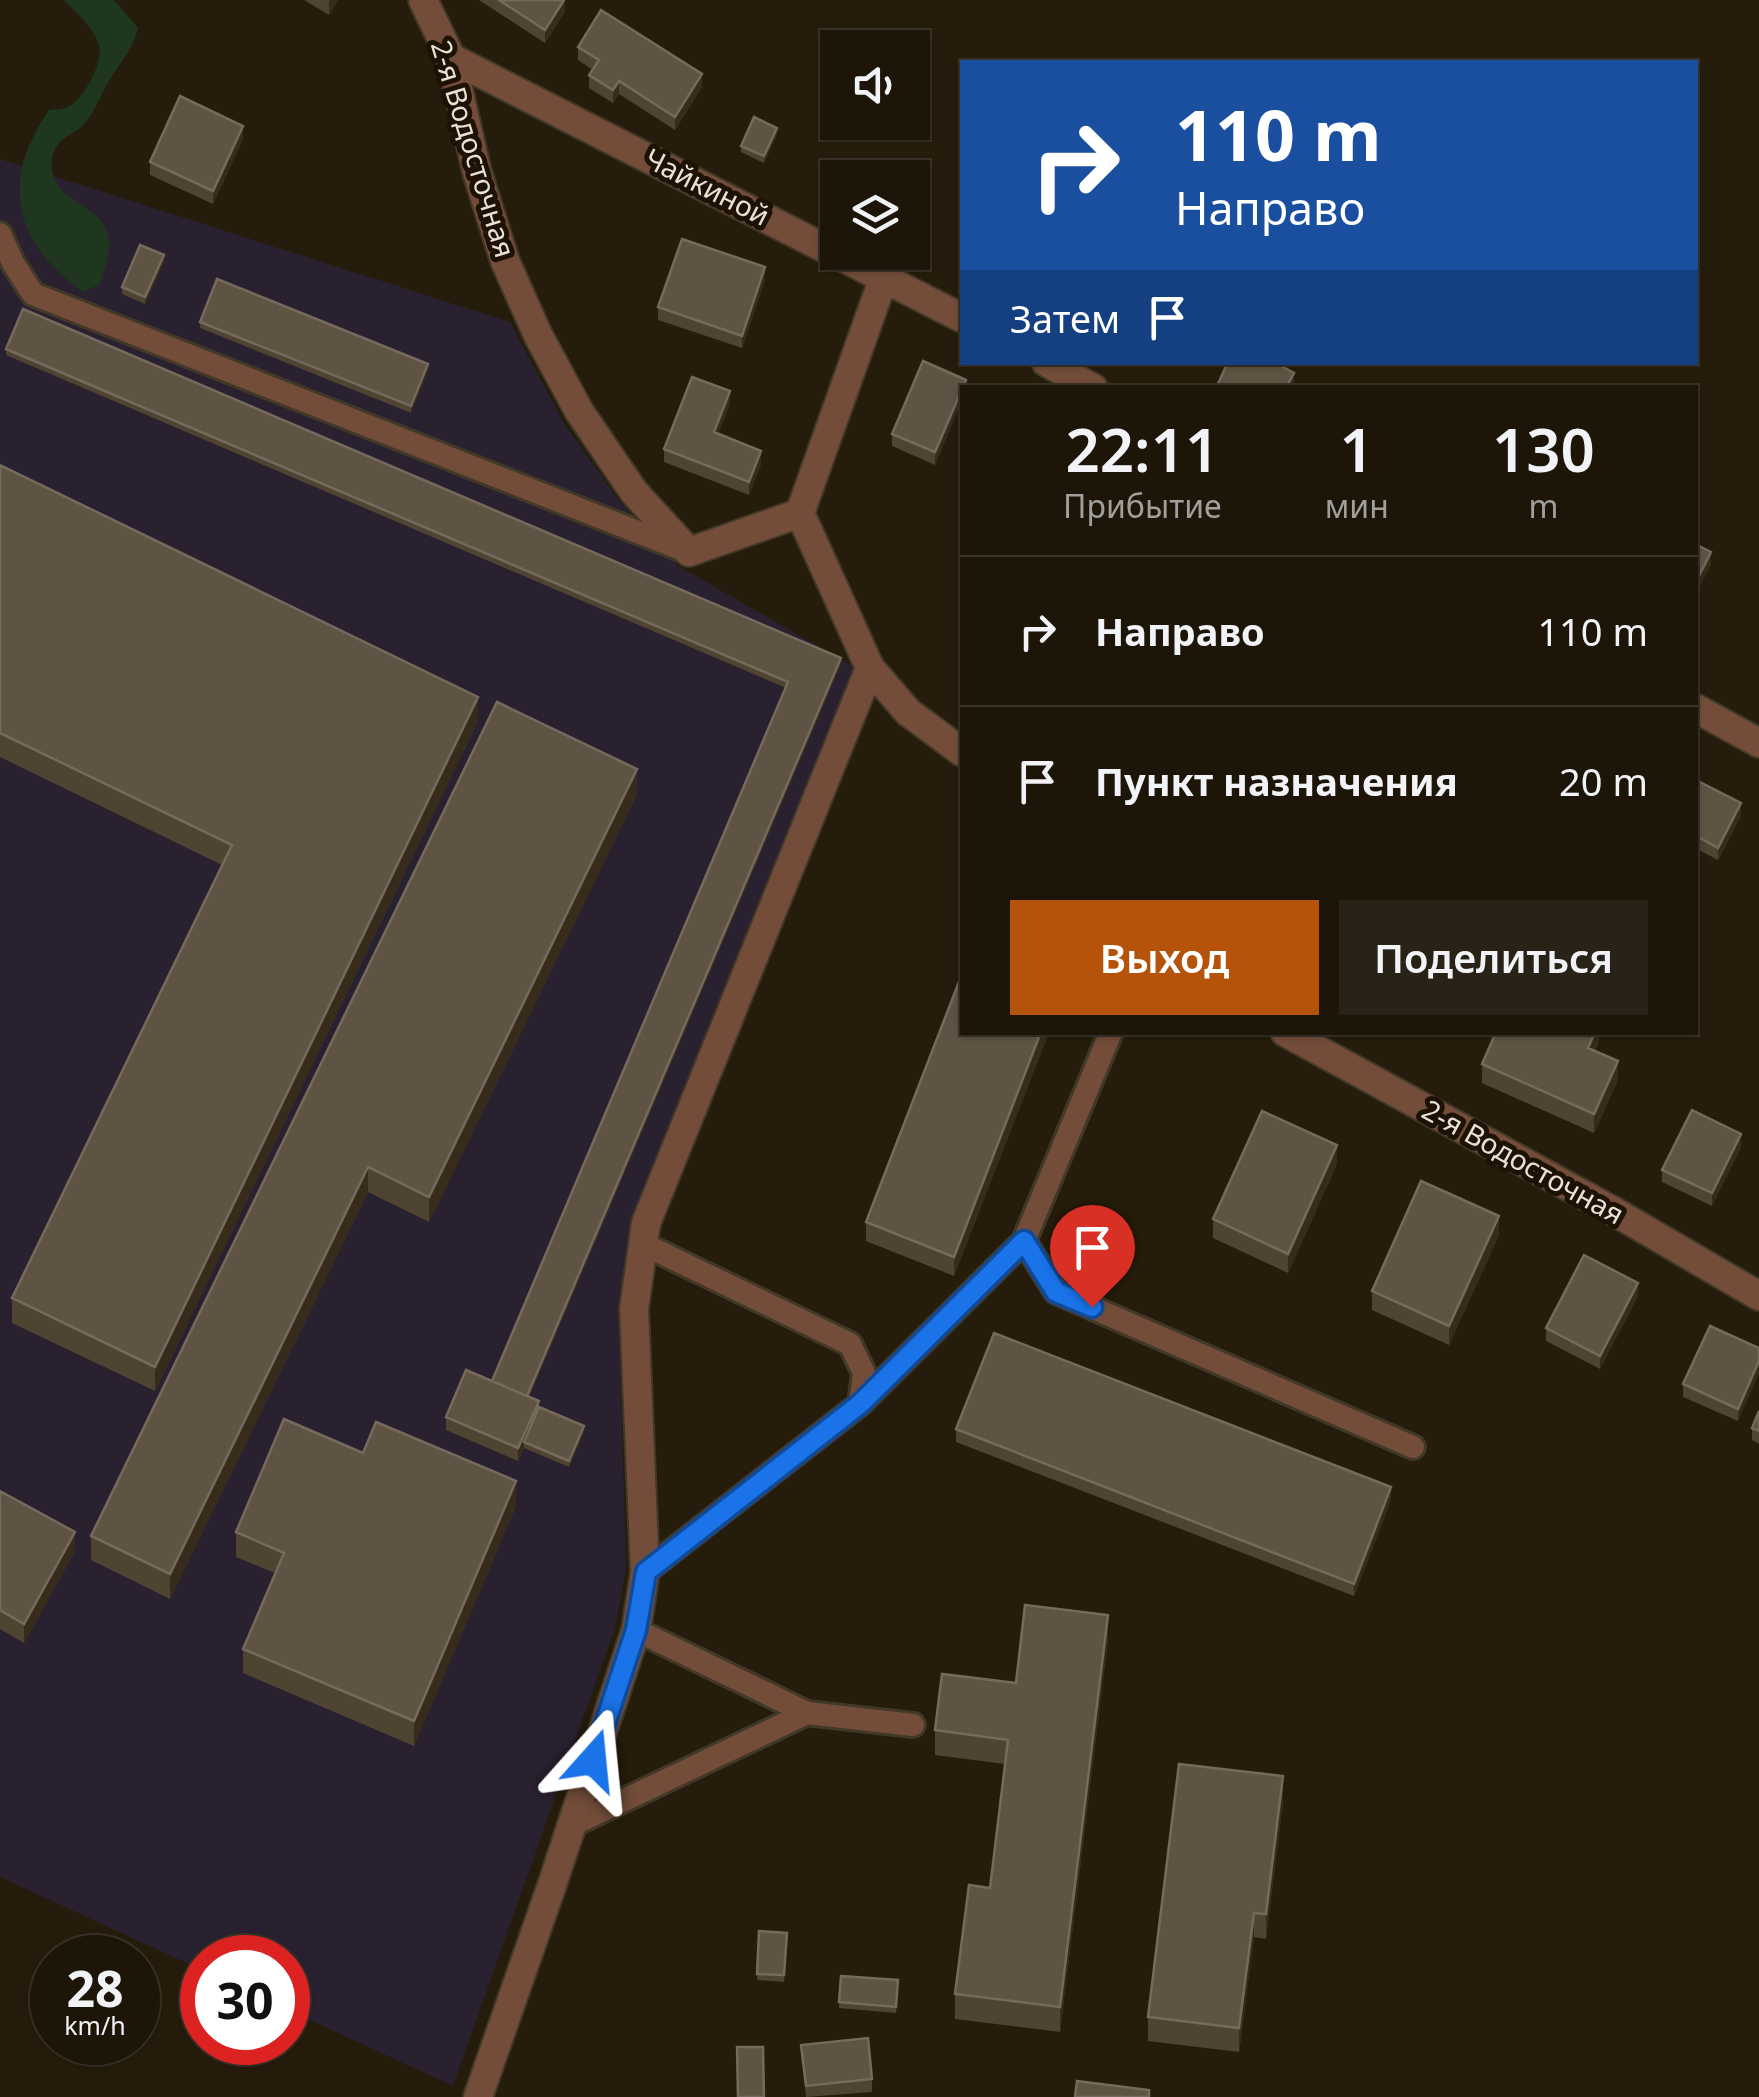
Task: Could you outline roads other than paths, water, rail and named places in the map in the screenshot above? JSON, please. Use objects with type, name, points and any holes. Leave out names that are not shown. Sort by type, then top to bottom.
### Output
[{"type":"street","name":"2-я Водосточная","points":[[424,0],[451,58],[504,261],[538,335],[578,412],[634,492],[689,552]]},
{"type":"street","name":"Чайкиной","points":[[451,58],[960,317]]},
{"type":"street","points":[[884,277],[800,513],[870,668],[908,712],[960,751]]},
{"type":"street","points":[[1051,365],[1088,385]]},
{"type":"street","points":[[689,552],[800,513]]},
{"type":"street","points":[[478,2097],[636,1630],[646,1572],[634,1309],[646,1223],[870,668]]},
{"type":"street","points":[[1698,710],[1759,743]]},
{"type":"street","name":"2-я Водосточная","points":[[1290,1035],[1615,1212],[1759,1296]]},
{"type":"lane","points":[[0,234],[33,294],[689,552]]},
{"type":"lane","points":[[646,1572],[860,1404],[1024,1241],[1110,1035]]},
{"type":"lane","points":[[1024,1241],[1056,1292],[1413,1447]]},
{"type":"lane","points":[[643,1244],[850,1344],[864,1373],[860,1404]]},
{"type":"lane","points":[[636,1630],[807,1713],[913,1725]]},
{"type":"lane","points":[[572,1825],[807,1713]]}]
